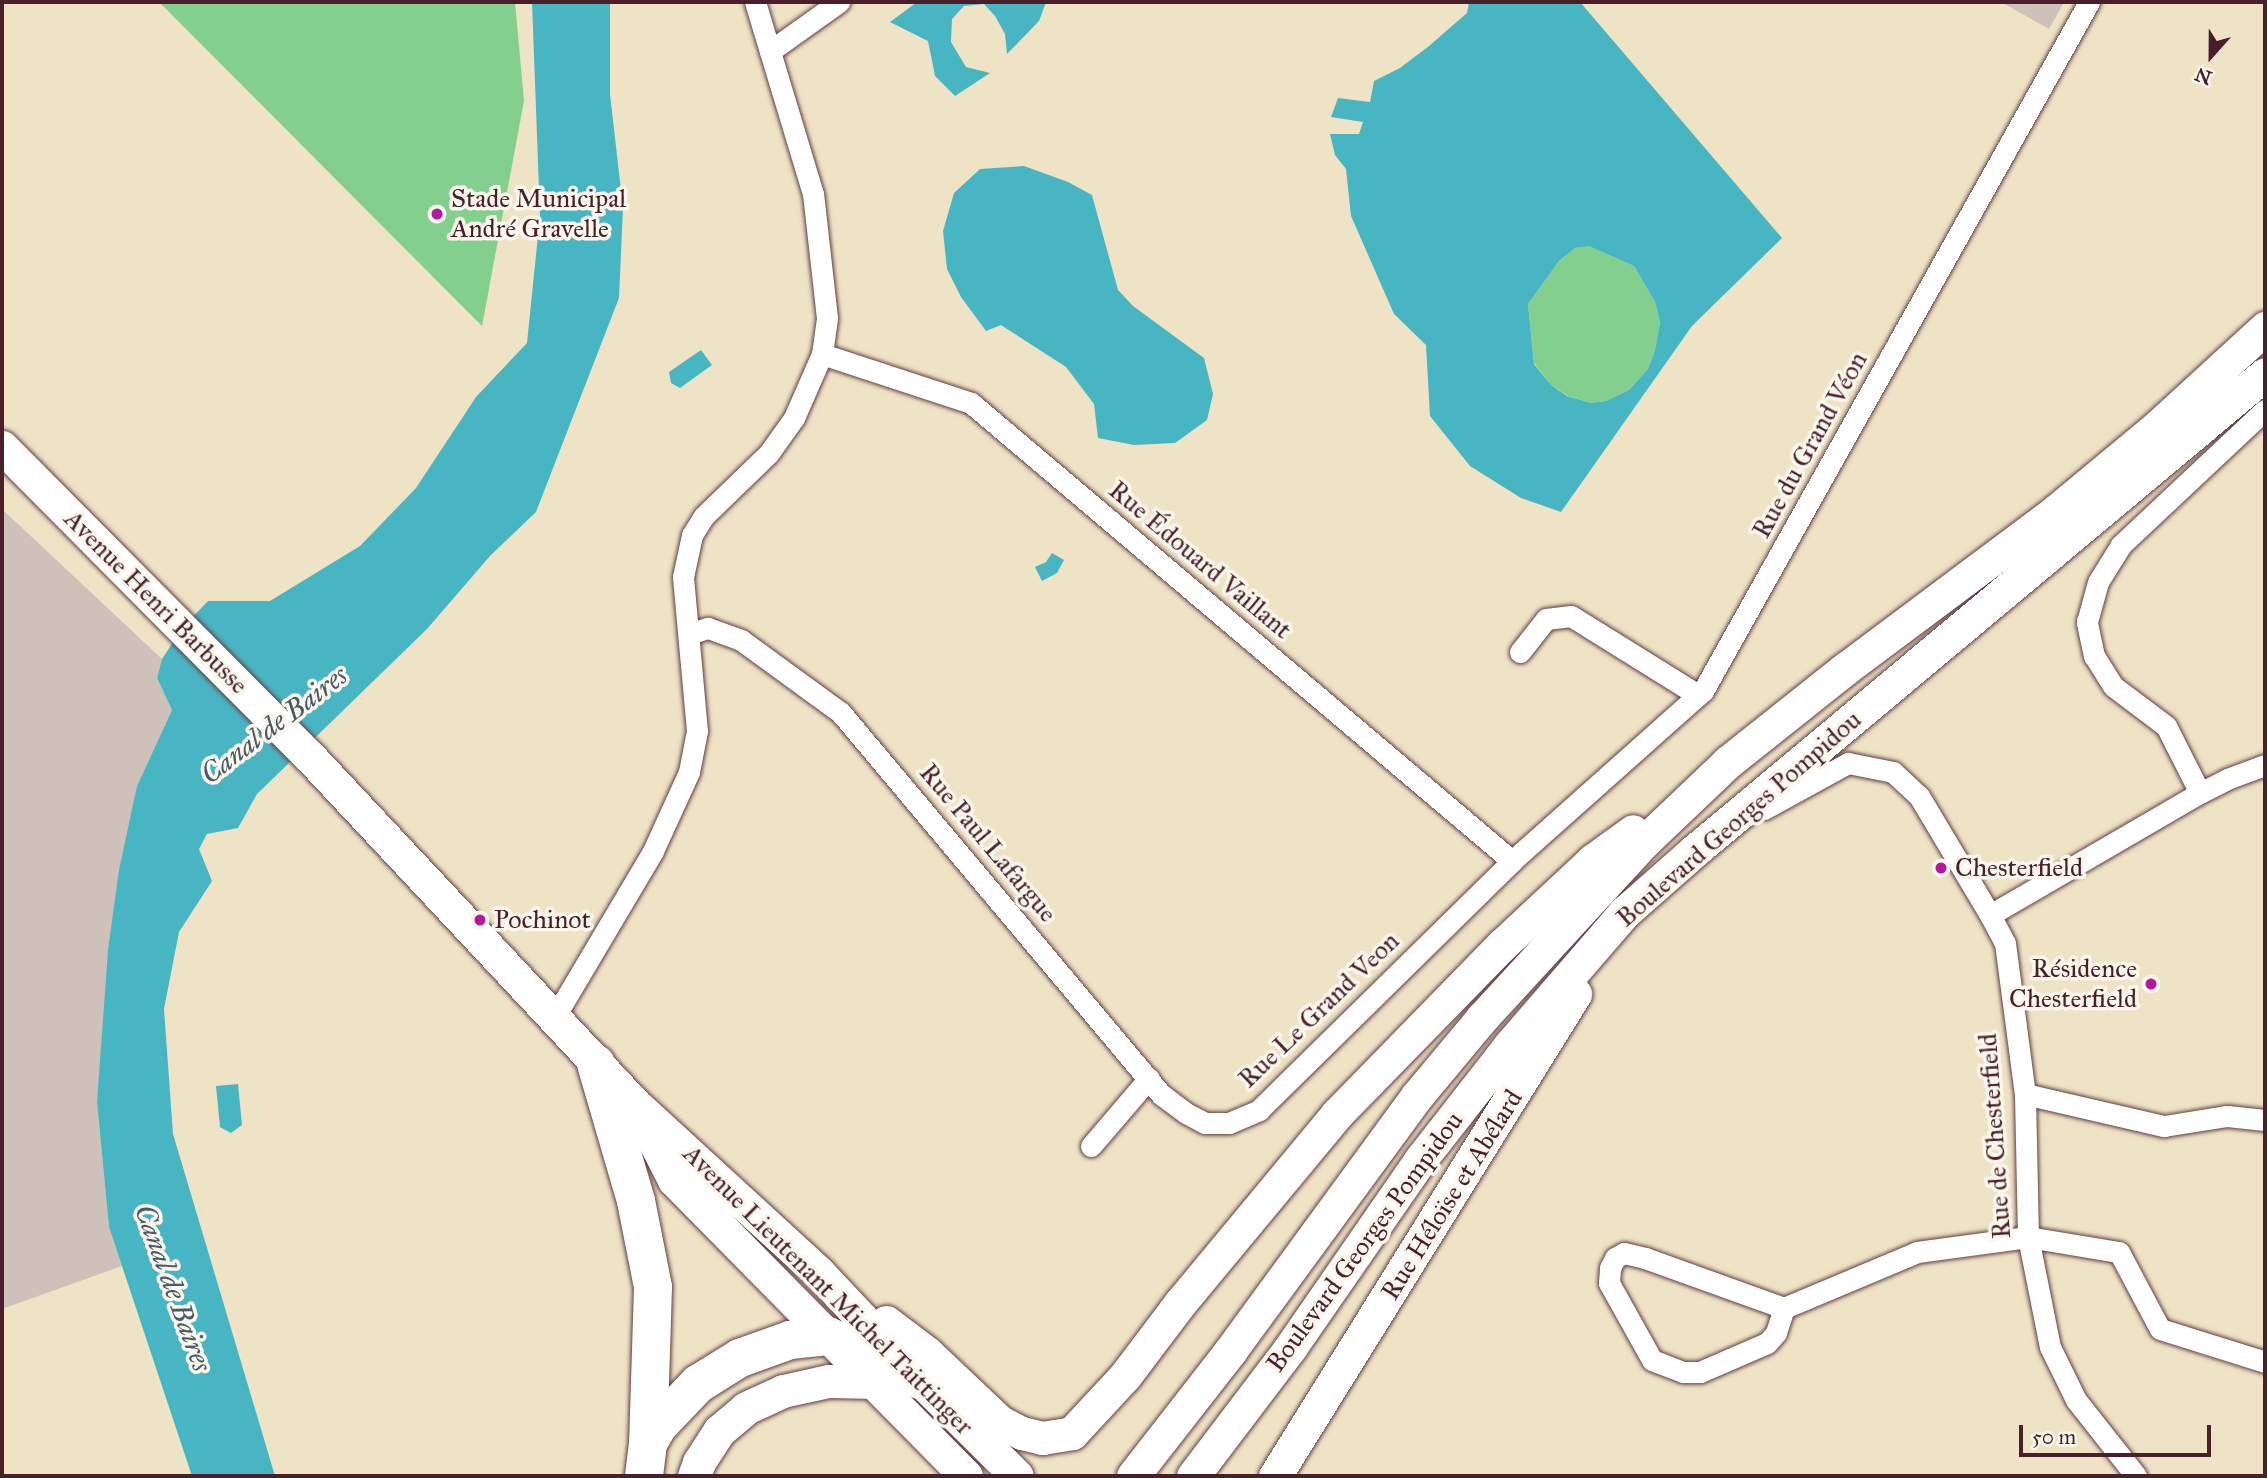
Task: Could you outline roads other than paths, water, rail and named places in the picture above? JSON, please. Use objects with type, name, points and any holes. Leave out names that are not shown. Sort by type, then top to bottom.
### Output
[{"type":"highway","points":[[596,1064],[636,1201],[653,1287],[646,1460]]},
{"type":"highway","points":[[646,1460],[659,1425],[698,1384],[740,1358],[790,1340],[828,1336],[920,1380]]},
{"type":"main road","name":"Boulevard Georges Pompidou","points":[[819,1273],[928,1353],[1000,1422],[1022,1433],[1042,1438],[1072,1433],[1125,1376],[1189,1292],[1329,1123],[1405,1042],[1593,860],[1728,762],[1845,668],[2056,511],[2157,426],[2265,328]]},
{"type":"main road","name":"Boulevard Georges Pompidou","points":[[1193,1476],[1290,1348],[1421,1159],[1510,1045],[1625,912],[1693,852],[2265,374]]},
{"type":"main road","name":"Avenue Henri Barbusse","points":[[2,447],[310,757]]},
{"type":"main road","name":"Avenue Lieutenant Michel Taittinger","points":[[310,757],[638,1107],[819,1273],[920,1380],[1017,1476]]},
{"type":"main road","name":"Boulevard Georges Pompidou","points":[[1133,1476],[1231,1350],[1410,1107],[1482,1018],[1644,842],[1728,762]]},
{"type":"main road","name":"Rue Héloïse et Abélard","points":[[1275,1476],[1625,912]]},
{"type":"main road","name":"Avenue Lieutenant Michel Taittinger","points":[[638,1107],[674,1180],[967,1476]]},
{"type":"main road","points":[[694,1476],[699,1462],[719,1431],[746,1408],[783,1391],[829,1381],[876,1382]]},
{"type":"street","points":[[554,1018],[653,851],[689,772],[697,731],[683,577],[692,535],[704,516],[769,453],[794,418],[810,389],[822,354],[827,318],[813,194],[755,2]]},
{"type":"street","points":[[770,51],[839,2]]},
{"type":"street","name":"Rue du Grand Véon","points":[[1512,861],[1698,695],[1810,503],[2089,2]]},
{"type":"street","name":"Rue Édouard Vaillant","points":[[822,354],[971,403],[1512,861]]},
{"type":"street","points":[[2200,793],[2166,726],[2113,686],[2094,656],[2087,622],[2098,582],[2120,545],[2265,410]]},
{"type":"street","points":[[1520,652],[1546,619],[1571,616],[1698,695]]},
{"type":"street","name":"Rue Paul Lafargue","points":[[689,635],[708,628],[741,640],[841,713],[1149,1078]]},
{"type":"street","name":"Rue de Chesterfield","points":[[1693,852],[1806,784],[1848,763],[1893,772],[1920,796],[2005,943],[2025,1094],[2028,1237],[2050,1347],[2077,1400],[2136,1476]]},
{"type":"street","points":[[1990,915],[2200,793],[2227,779],[2265,765]]},
{"type":"street","name":"Rue Le Grand Veon","points":[[1149,1078],[1170,1101],[1205,1123],[1229,1123],[1259,1110],[1512,861]]},
{"type":"street","points":[[1091,1146],[1149,1078]]},
{"type":"street","points":[[2025,1094],[2164,1126],[2227,1116],[2265,1120]]},
{"type":"street","points":[[1784,1308],[1776,1333],[1767,1343],[1700,1372],[1683,1373],[1652,1360],[1609,1283],[1610,1268],[1615,1258],[1624,1253],[1784,1308],[1917,1252],[2028,1237],[2119,1252],[2160,1329],[2265,1362]]},
{"type":"water","name":"Canal de Baires","points":[[532,2],[610,2],[610,94],[623,208],[619,298],[536,512],[490,556],[427,629],[257,794],[238,828],[207,834],[199,849],[212,881],[179,932],[164,1009],[173,1134],[275,1476],[192,1476],[109,1227],[97,1102],[108,950],[119,870],[137,786],[172,710],[157,678],[162,659],[183,627],[208,601],[270,601],[360,546],[416,488],[476,397],[527,343],[540,216]]},
{"type":"water","points":[[917,2],[1046,2],[1039,21],[1007,54],[1005,34],[995,16],[984,4],[964,6],[952,19],[951,42],[966,67],[990,73],[955,96],[935,76],[928,41],[890,22]]},
{"type":"water","points":[[1469,2],[1580,2],[1782,238],[1692,326],[1561,512],[1521,498],[1470,466],[1430,416],[1426,345],[1394,314],[1351,216],[1346,169],[1335,155],[1330,134],[1359,134],[1363,122],[1331,117],[1338,98],[1370,102],[1374,81],[1400,68],[1467,13]],"holes":[[[1589,246],[1634,266],[1655,302],[1660,322],[1648,369],[1629,390],[1606,401],[1591,403],[1567,396],[1551,385],[1534,364],[1528,304],[1559,261],[1575,248]]]},
{"type":"water","points":[[1024,166],[1068,182],[1092,195],[1118,290],[1133,306],[1204,358],[1213,394],[1207,420],[1175,443],[1134,445],[1098,438],[1094,404],[1066,367],[1001,325],[986,331],[961,297],[947,269],[943,231],[954,193],[980,169]]},
{"type":"water","points":[[701,350],[712,365],[680,388],[671,383],[669,372]]},
{"type":"water","points":[[1052,553],[1064,560],[1057,573],[1042,581],[1035,567],[1046,562]]},
{"type":"water","points":[[238,1084],[242,1125],[231,1133],[220,1127],[216,1086]]},
{"type":"place","name":"Stade Municipal André Gravelle","points":[[437,214]]},
{"type":"place","name":"Chesterfield","points":[[1941,868]]},
{"type":"place","name":"Pochinot","points":[[480,920]]},
{"type":"place","name":"Résidence Chesterfield","points":[[2151,984]]}]
